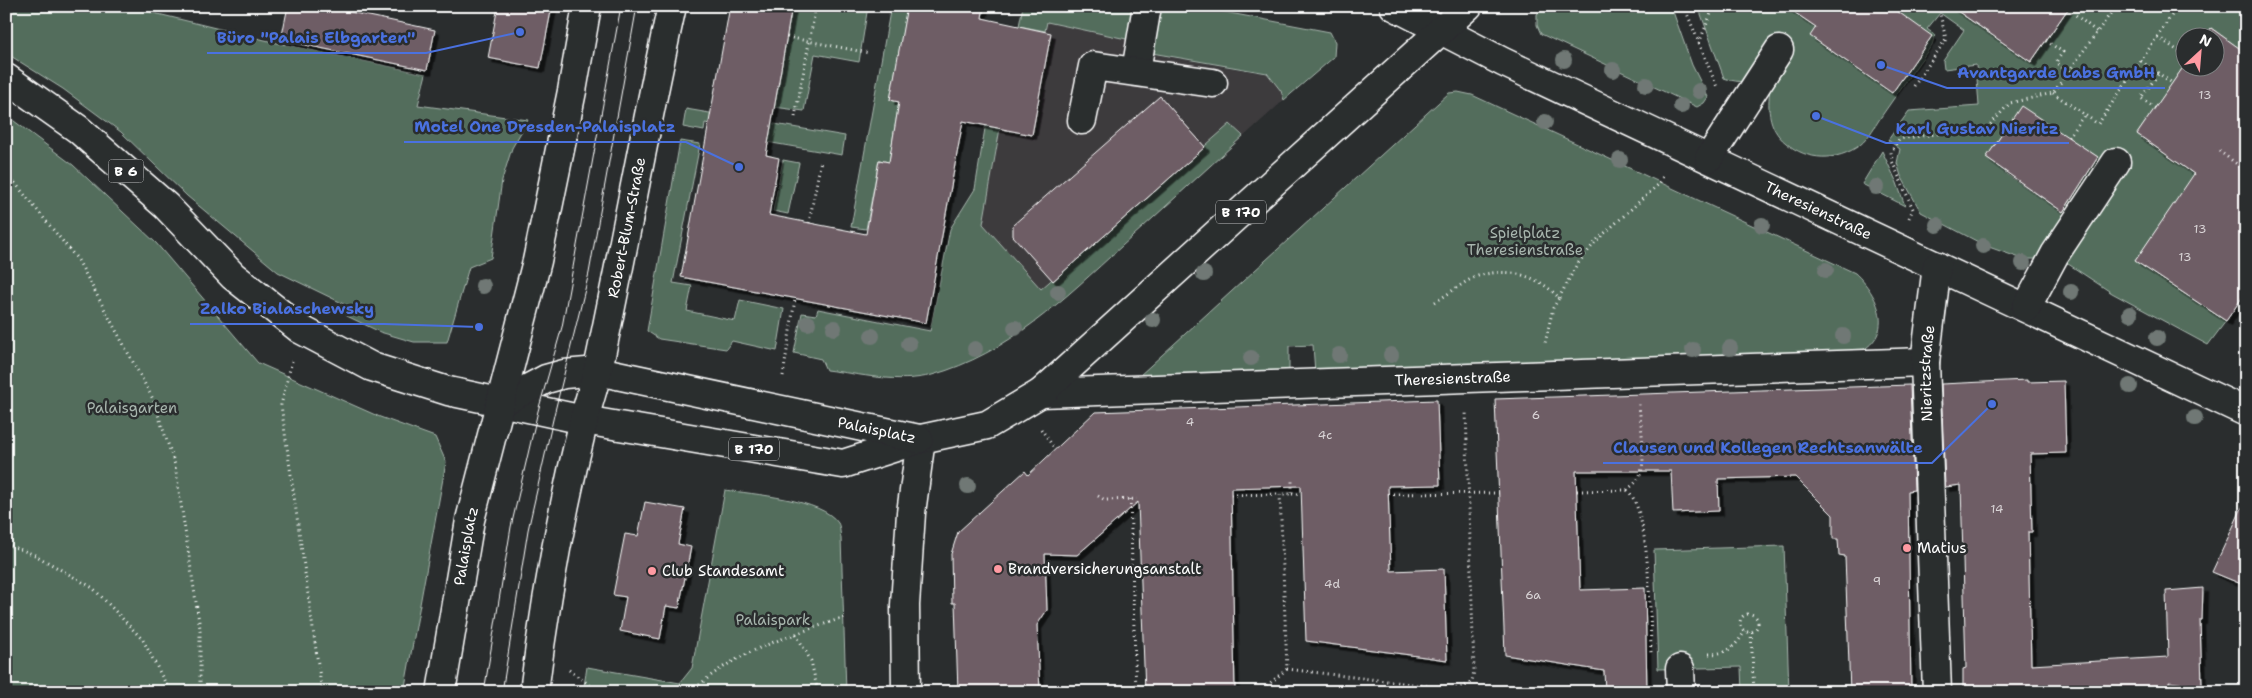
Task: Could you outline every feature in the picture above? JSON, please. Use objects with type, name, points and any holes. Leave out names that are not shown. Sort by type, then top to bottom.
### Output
[{"type":"main road","points":[[499,404],[537,261],[572,91],[587,6]]},
{"type":"main road","name":"Robert-Blum-Straße","points":[[584,420],[598,371],[645,127],[672,6]]},
{"type":"main road","points":[[1136,71],[1147,6]]},
{"type":"main road","name":"Theresienstraße","points":[[1394,6],[1503,62],[2246,412]]},
{"type":"main road","name":"B 170","points":[[921,439],[987,425],[1041,394],[1468,6]]},
{"type":"main road","points":[[1709,158],[1779,50]]},
{"type":"main road","points":[[1082,120],[1093,66],[1213,83]]},
{"type":"main road","name":"B 6","points":[[6,78],[78,129],[166,206],[233,276],[300,329],[372,368],[499,404]]},
{"type":"main road","points":[[2026,308],[2055,254],[2116,162]]},
{"type":"main road","name":"Nieritzstraße","points":[[1937,692],[1925,362],[1938,266]]},
{"type":"main road","name":"Theresienstraße","points":[[1041,394],[1925,362]]},
{"type":"main road","name":"Palaisplatz","points":[[441,692],[470,520],[499,404],[546,379],[564,374],[598,371],[921,439]]},
{"type":"main road","name":"Palaisplatz","points":[[499,404],[843,464],[921,439]]},
{"type":"main road","points":[[534,692],[558,545],[584,420]]},
{"type":"main road","points":[[906,692],[905,605],[911,514],[921,439]]},
{"type":"path","points":[[795,117],[816,6],[849,13],[850,6]]},
{"type":"path","points":[[1684,6],[1698,44],[1733,120]]},
{"type":"path","points":[[1698,44],[1714,6]]},
{"type":"path","points":[[1914,86],[1946,39],[1938,6]]},
{"type":"path","points":[[1895,246],[1913,209],[1892,161],[1891,152],[1899,139],[1988,128],[2010,103],[2052,93],[2116,6]]},
{"type":"path","points":[[2166,6],[2174,12]]},
{"type":"path","points":[[2052,93],[2098,124],[2178,6]]},
{"type":"path","points":[[2068,10],[2098,32]]},
{"type":"path","points":[[786,37],[869,53]]},
{"type":"path","points":[[2158,37],[2174,48]]},
{"type":"path","points":[[2046,41],[2063,52],[2056,62],[2067,74]]},
{"type":"path","points":[[2141,61],[2172,83]]},
{"type":"path","points":[[2155,108],[2141,98],[2159,73]]},
{"type":"path","points":[[2068,137],[2084,114]]},
{"type":"path","points":[[1546,377],[1545,340],[1553,308],[1576,266],[1597,240],[1659,184],[1680,144]]},
{"type":"path","points":[[2219,151],[2241,168]]},
{"type":"path","points":[[809,223],[821,160]]},
{"type":"path","points":[[6,178],[15,182],[78,260],[153,399],[175,465],[200,628],[200,692]]},
{"type":"path","points":[[1435,302],[1477,276],[1500,272],[1523,274],[1548,286],[1559,298]]},
{"type":"path","points":[[777,409],[795,299]]},
{"type":"path","points":[[300,329],[281,405],[322,692]]},
{"type":"path","points":[[1258,692],[1287,669],[1452,689],[1464,687],[1472,681],[1474,671],[1465,379]]},
{"type":"path","points":[[1627,490],[1640,475],[1643,465],[1639,395]]},
{"type":"path","points":[[1292,478],[1292,494]]},
{"type":"path","points":[[1577,491],[1627,490],[1634,496],[1638,507],[1648,559],[1651,663]]},
{"type":"path","points":[[1388,494],[1499,493]]},
{"type":"path","points":[[1280,494],[1287,669]]},
{"type":"path","points":[[1231,495],[1301,494]]},
{"type":"path","points":[[1098,496],[1105,500],[1137,499]]},
{"type":"path","points":[[1130,499],[1136,692]]},
{"type":"path","points":[[6,544],[35,555],[93,588],[143,640],[170,692]]},
{"type":"path","points":[[1750,614],[1755,616],[1758,621],[1758,627],[1751,632],[1745,631],[1741,627],[1741,621],[1744,616],[1750,614]]},
{"type":"path","points":[[692,692],[705,679],[738,658],[844,617]]},
{"type":"path","points":[[1704,654],[1719,654],[1736,647],[1745,631]]},
{"type":"path","points":[[1751,632],[1754,692]]},
{"type":"path","points":[[796,634],[811,661],[818,692]]},
{"type":"shaded area","points":[[1047,22],[1131,40],[1130,50],[1267,74],[1281,91],[1284,100],[1079,285],[1025,330],[995,349],[963,334],[1019,26],[1045,31]]},
{"type":"green space","points":[[6,6],[151,6],[150,12],[277,43],[426,74],[418,105],[528,120],[512,148],[502,180],[491,258],[469,267],[447,342],[414,342],[380,332],[347,316],[344,304],[278,272],[187,196],[121,132],[63,89],[6,53]]},
{"type":"green space","points":[[792,6],[868,6],[859,62],[815,54],[804,111],[774,107]]},
{"type":"green space","points":[[891,6],[907,8],[890,100],[899,102],[889,162],[879,160],[866,229],[851,227]]},
{"type":"green space","points":[[1023,6],[1137,6],[1131,40],[1047,22],[1045,31],[1019,26]]},
{"type":"green space","points":[[1155,6],[1193,6],[1330,32],[1335,42],[1334,57],[1284,100],[1281,91],[1267,73],[1146,52]]},
{"type":"green space","points":[[1546,6],[1671,6],[1692,65],[1708,97],[1704,103],[1697,107],[1541,34],[1537,25],[1537,14]]},
{"type":"green space","points":[[1698,6],[1785,6],[1789,8],[1790,6],[1971,6],[1964,16],[2031,62],[2070,6],[2246,6],[2246,53],[2224,37],[2224,28],[2174,28],[2174,78],[2176,78],[2137,134],[2200,178],[2171,209],[2135,261],[2226,321],[2208,345],[2112,293],[2044,248],[2035,259],[2023,259],[1986,246],[1921,212],[1901,176],[1897,163],[1900,149],[1888,140],[1909,111],[1979,106],[1976,65],[1944,69],[1943,61],[1964,30],[1940,13],[1927,29],[1935,35],[1932,45],[1866,139],[1851,151],[1842,154],[1822,157],[1813,156],[1794,149],[1780,137],[1772,123],[1769,108],[1771,83],[1724,78]],"holes":[[[2021,107],[2098,157],[2062,211],[2006,174],[2006,172],[1986,158]]]},
{"type":"green space","points":[[1012,61],[983,224],[1041,289],[1230,124],[1243,136],[1057,304],[1010,339],[960,366],[919,378],[879,377],[826,370],[821,359],[794,353],[802,313],[816,315],[818,309],[930,331],[950,229],[975,189],[995,68]]},
{"type":"green space","name":"Spielplatz Theresienstraße","points":[[1458,92],[1472,95],[1855,273],[1871,292],[1876,302],[1880,314],[1880,325],[1877,335],[1870,344],[1859,352],[1538,362],[1315,373],[1313,345],[1289,346],[1289,373],[1139,376],[1449,93]]},
{"type":"green space","points":[[686,109],[845,136],[842,155],[737,137],[738,129],[705,123],[704,131],[683,127]]},
{"type":"green space","name":"Palaisgarten","points":[[6,115],[73,165],[156,243],[258,363],[380,417],[435,437],[446,462],[404,692],[6,692]]},
{"type":"green space","points":[[680,141],[700,144],[673,283],[692,286],[687,311],[735,321],[740,300],[784,309],[777,351],[732,341],[726,349],[659,339],[647,331]]},
{"type":"green space","points":[[1882,151],[1897,183],[1905,206],[1862,184]]},
{"type":"green space","points":[[783,160],[799,163],[788,214],[773,211]]},
{"type":"green space","name":"Palaispark","points":[[725,490],[803,503],[818,508],[830,515],[838,523],[841,538],[846,692],[583,692],[587,667],[680,683],[692,668]]},
{"type":"green space","points":[[1784,546],[1789,692],[1742,692],[1741,667],[1658,669],[1654,550]]},
{"type":"building","points":[[288,6],[322,6],[435,30],[427,70],[281,40]]},
{"type":"building","points":[[498,6],[552,6],[540,68],[488,58]]},
{"type":"building","points":[[730,6],[792,6],[766,155],[779,158],[769,215],[866,234],[879,160],[889,162],[899,102],[890,100],[907,6],[984,6],[982,18],[1051,33],[1032,135],[963,121],[926,323],[681,277]]},
{"type":"building","points":[[1785,6],[1890,6],[1932,36],[1892,93],[1810,36],[1816,27]]},
{"type":"building","points":[[1950,6],[2070,6],[2031,62]]},
{"type":"building","points":[[2224,37],[2246,53],[2246,292],[2226,321],[2135,261],[2194,174],[2137,134],[2176,78],[2224,78]]},
{"type":"building","points":[[1160,96],[1205,147],[1053,281],[1013,236],[1013,225]]},
{"type":"building","points":[[2021,106],[2098,157],[2063,212],[1986,158]]},
{"type":"building","points":[[2027,380],[2027,382],[2064,381],[2066,453],[2030,454],[2032,532],[2028,532],[2031,665],[2168,657],[2166,591],[2203,588],[2202,620],[2200,620],[2202,686],[2169,682],[2169,692],[1963,692],[1963,669],[1966,668],[1961,485],[1945,487],[1941,384]]},
{"type":"building","points":[[1910,385],[1914,490],[1908,491],[1911,692],[1850,692],[1845,556],[1839,555],[1838,539],[1833,539],[1833,515],[1795,477],[1718,479],[1719,511],[1673,513],[1671,471],[1576,471],[1580,590],[1645,588],[1647,692],[1605,692],[1604,671],[1505,655],[1495,399]]},
{"type":"building","points":[[1437,400],[1440,485],[1388,486],[1391,571],[1444,569],[1447,660],[1306,641],[1301,486],[1231,488],[1235,692],[1145,692],[1138,502],[1077,555],[1045,554],[1047,610],[1037,625],[1040,692],[958,692],[955,603],[952,603],[951,554],[958,532],[1025,471],[1028,475],[1095,412]]},
{"type":"building","points":[[2246,499],[2246,586],[2212,572]]},
{"type":"building","name":"Club Standesamt","points":[[645,502],[685,509],[678,544],[691,547],[679,608],[666,606],[660,639],[620,631],[626,597],[613,595],[625,534],[638,536]]},
{"type":"tram line","points":[[484,692],[511,527],[538,411],[562,327],[621,6]]},
{"type":"tram line","points":[[502,692],[528,530],[589,273],[637,6]]},
{"type":"place","name":"Büro \"Palais Elbgarten\"","points":[[520,32]]},
{"type":"place","name":"Avantgarde Labs GmbH","points":[[1881,65]]},
{"type":"place","name":"Karl Gustav Nieritz","points":[[1816,116]]},
{"type":"place","name":"Motel One Dresden-Palaisplatz","points":[[739,167]]},
{"type":"place","name":"Zalko Bialaschewsky","points":[[479,327]]},
{"type":"place","name":"Clausen und Kollegen Rechtsanwälte","points":[[1992,404]]},
{"type":"place","name":"Matius","points":[[1907,548]]},
{"type":"place","name":"Brandversicherungsanstalt","points":[[998,569]]},
{"type":"place","name":"Club Standesamt","points":[[652,571]]}]
